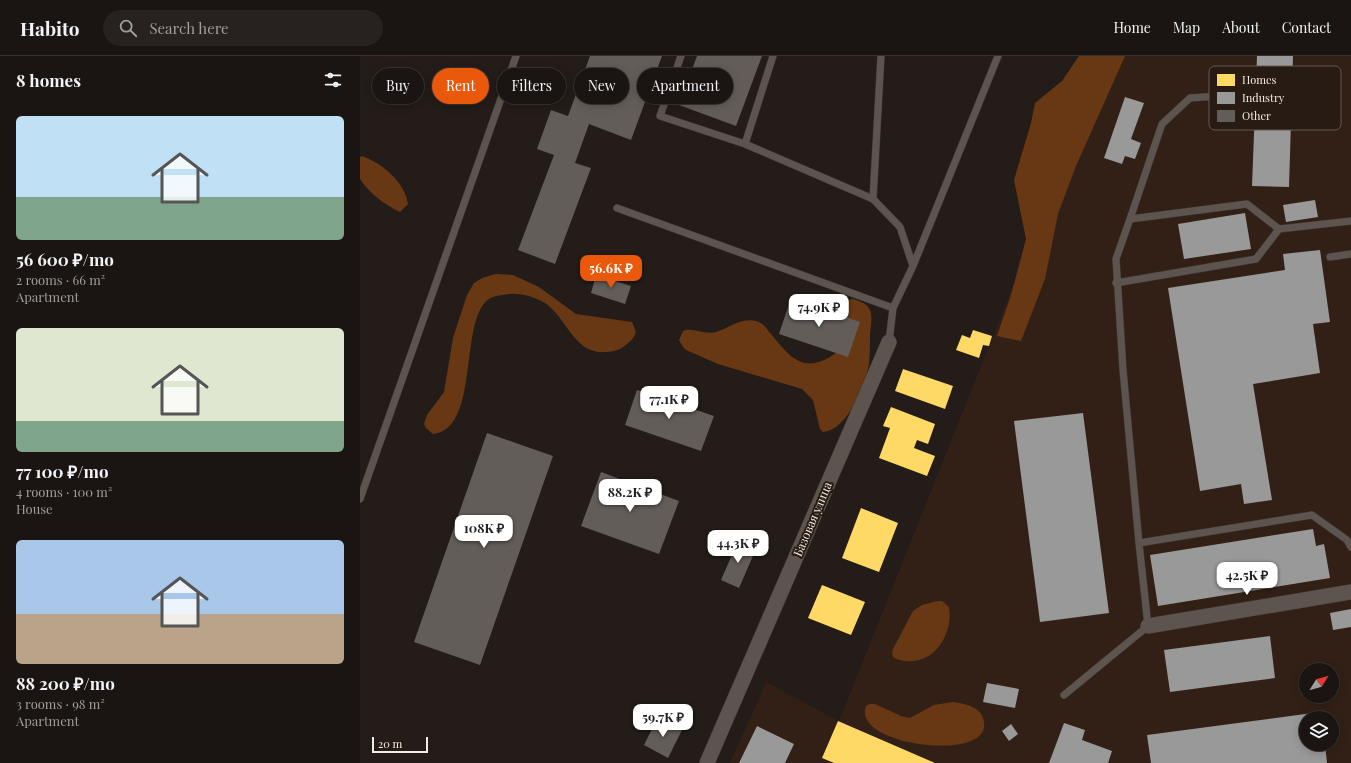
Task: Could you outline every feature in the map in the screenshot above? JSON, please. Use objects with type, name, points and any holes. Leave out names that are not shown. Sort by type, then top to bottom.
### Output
[{"type":"street","name":"Базовая улица","points":[[707,763],[889,342]]},
{"type":"street","points":[[1148,626],[1351,592]]},
{"type":"lane","points":[[360,499],[516,56]]},
{"type":"lane","points":[[681,56],[660,116],[745,144],[873,199],[900,227],[913,266]]},
{"type":"lane","points":[[745,144],[773,56]]},
{"type":"lane","points":[[873,199],[881,56]]},
{"type":"lane","points":[[889,342],[893,308],[913,266],[998,56]]},
{"type":"lane","points":[[1064,695],[1148,626],[1139,543],[1116,283],[1116,259],[1162,124],[1190,98],[1209,97]]},
{"type":"lane","points":[[1130,219],[1246,204],[1279,229],[1351,221]]},
{"type":"lane","points":[[617,208],[893,308]]},
{"type":"lane","points":[[1116,283],[1256,259],[1279,229]]},
{"type":"lane","points":[[1330,257],[1351,254]]},
{"type":"lane","points":[[1139,543],[1312,515],[1347,540],[1351,547]]},
{"type":"shaded area","points":[[1079,56],[1125,56],[1076,166],[1058,214],[1045,279],[1021,341],[997,336],[1011,295],[1026,239],[1014,180],[1031,123],[1035,103],[1062,81]]},
{"type":"shaded area","points":[[1105,56],[1351,56],[1351,763],[730,763],[766,682],[839,721]]},
{"type":"shaded area","points":[[362,156],[385,168],[402,188],[408,204],[400,212],[378,198],[360,179],[360,157]]},
{"type":"shaded area","points":[[496,274],[513,275],[539,287],[576,314],[632,322],[636,332],[635,335],[627,344],[615,351],[595,351],[586,348],[578,342],[559,317],[545,303],[532,297],[519,294],[499,295],[491,298],[480,311],[474,328],[464,395],[458,414],[448,428],[433,434],[424,424],[427,415],[444,392],[453,338],[467,295],[474,283],[482,278]]},
{"type":"shaded area","points":[[853,299],[866,305],[871,314],[869,364],[864,383],[854,405],[840,424],[832,430],[823,432],[820,429],[813,400],[802,389],[718,364],[686,350],[679,340],[683,331],[690,330],[712,333],[748,320],[759,322],[764,325],[781,346],[799,361],[815,363],[824,360],[839,350],[843,337],[840,305],[843,301]]},
{"type":"shaded area","points":[[942,601],[949,607],[949,619],[943,641],[936,650],[928,656],[918,660],[906,661],[894,658],[892,654],[893,649],[913,611],[922,605]]},
{"type":"shaded area","points":[[953,702],[973,707],[980,713],[984,722],[980,735],[966,742],[946,746],[922,744],[899,739],[879,731],[867,720],[866,706],[870,704],[875,704],[901,716],[910,718],[934,705]]},
{"type":"building: Homes","points":[[973,330],[992,336],[989,346],[983,345],[979,358],[956,350],[962,335],[970,338]]},
{"type":"building: Homes","points":[[903,369],[953,386],[945,409],[895,391]]},
{"type":"building: Homes","points":[[891,407],[935,424],[928,444],[917,440],[914,448],[935,456],[927,476],[879,458],[890,428],[883,426]]},
{"type":"building: Homes","points":[[861,508],[898,523],[879,572],[842,558]]},
{"type":"building: Homes","points":[[822,585],[865,602],[851,635],[808,618]]},
{"type":"building: Homes","points":[[838,721],[935,763],[834,763],[822,758]]},
{"type":"building: Industry","points":[[1257,56],[1293,56],[1293,66],[1257,66]]},
{"type":"building: Industry","points":[[1125,97],[1144,103],[1131,139],[1141,143],[1135,159],[1125,156],[1122,164],[1104,158]]},
{"type":"building: Industry","points":[[1254,130],[1291,130],[1289,187],[1252,186]]},
{"type":"building: Industry","points":[[1315,200],[1318,217],[1286,222],[1283,205]]},
{"type":"building: Industry","points":[[1245,213],[1251,249],[1184,259],[1178,224]]},
{"type":"building: Industry","points":[[1320,250],[1330,322],[1313,324],[1320,373],[1253,384],[1272,500],[1244,504],[1241,484],[1200,491],[1168,288],[1285,270],[1283,254]]},
{"type":"building: Industry","points":[[1083,413],[1109,613],[1040,622],[1014,421]]},
{"type":"building: Industry","points":[[1313,529],[1316,546],[1324,544],[1330,578],[1158,606],[1150,555]]},
{"type":"building: Industry","points":[[1351,609],[1351,627],[1333,630],[1330,613]]},
{"type":"building: Industry","points":[[1270,636],[1275,678],[1170,692],[1164,650]]},
{"type":"building: Industry","points":[[987,683],[1019,689],[1015,708],[983,702]]},
{"type":"building: Industry","points":[[1299,715],[1299,751],[1326,751],[1327,763],[1151,763],[1147,735]]},
{"type":"building: Industry","points":[[1064,723],[1085,730],[1082,740],[1112,751],[1108,763],[1049,763]]},
{"type":"building: Industry","points":[[1011,724],[1018,734],[1009,741],[1002,731]]},
{"type":"building: Industry","points":[[757,726],[794,744],[785,763],[739,763]]},
{"type":"building: Other","points":[[590,56],[662,56],[658,68],[637,68],[637,104],[644,104],[631,140],[589,124],[575,163],[591,168],[555,264],[518,250],[554,155],[537,149],[551,110],[568,116],[574,100],[574,104],[629,104],[629,68],[586,68]]},
{"type":"building: Other","points":[[697,56],[762,56],[736,126],[679,105],[733,104],[733,68],[693,68]]},
{"type":"building: Other","points":[[596,275],[631,286],[625,304],[591,293]]},
{"type":"building: Other","points":[[791,298],[860,322],[848,357],[779,334]]},
{"type":"building: Other","points":[[637,390],[714,416],[701,451],[625,425]]},
{"type":"building: Other","points":[[487,433],[553,456],[480,665],[414,642]]},
{"type":"building: Other","points":[[601,472],[679,501],[659,554],[581,526]]},
{"type":"building: Other","points":[[738,541],[756,549],[739,588],[721,580]]},
{"type":"building: Other","points":[[658,717],[682,730],[668,758],[644,745]]}]
